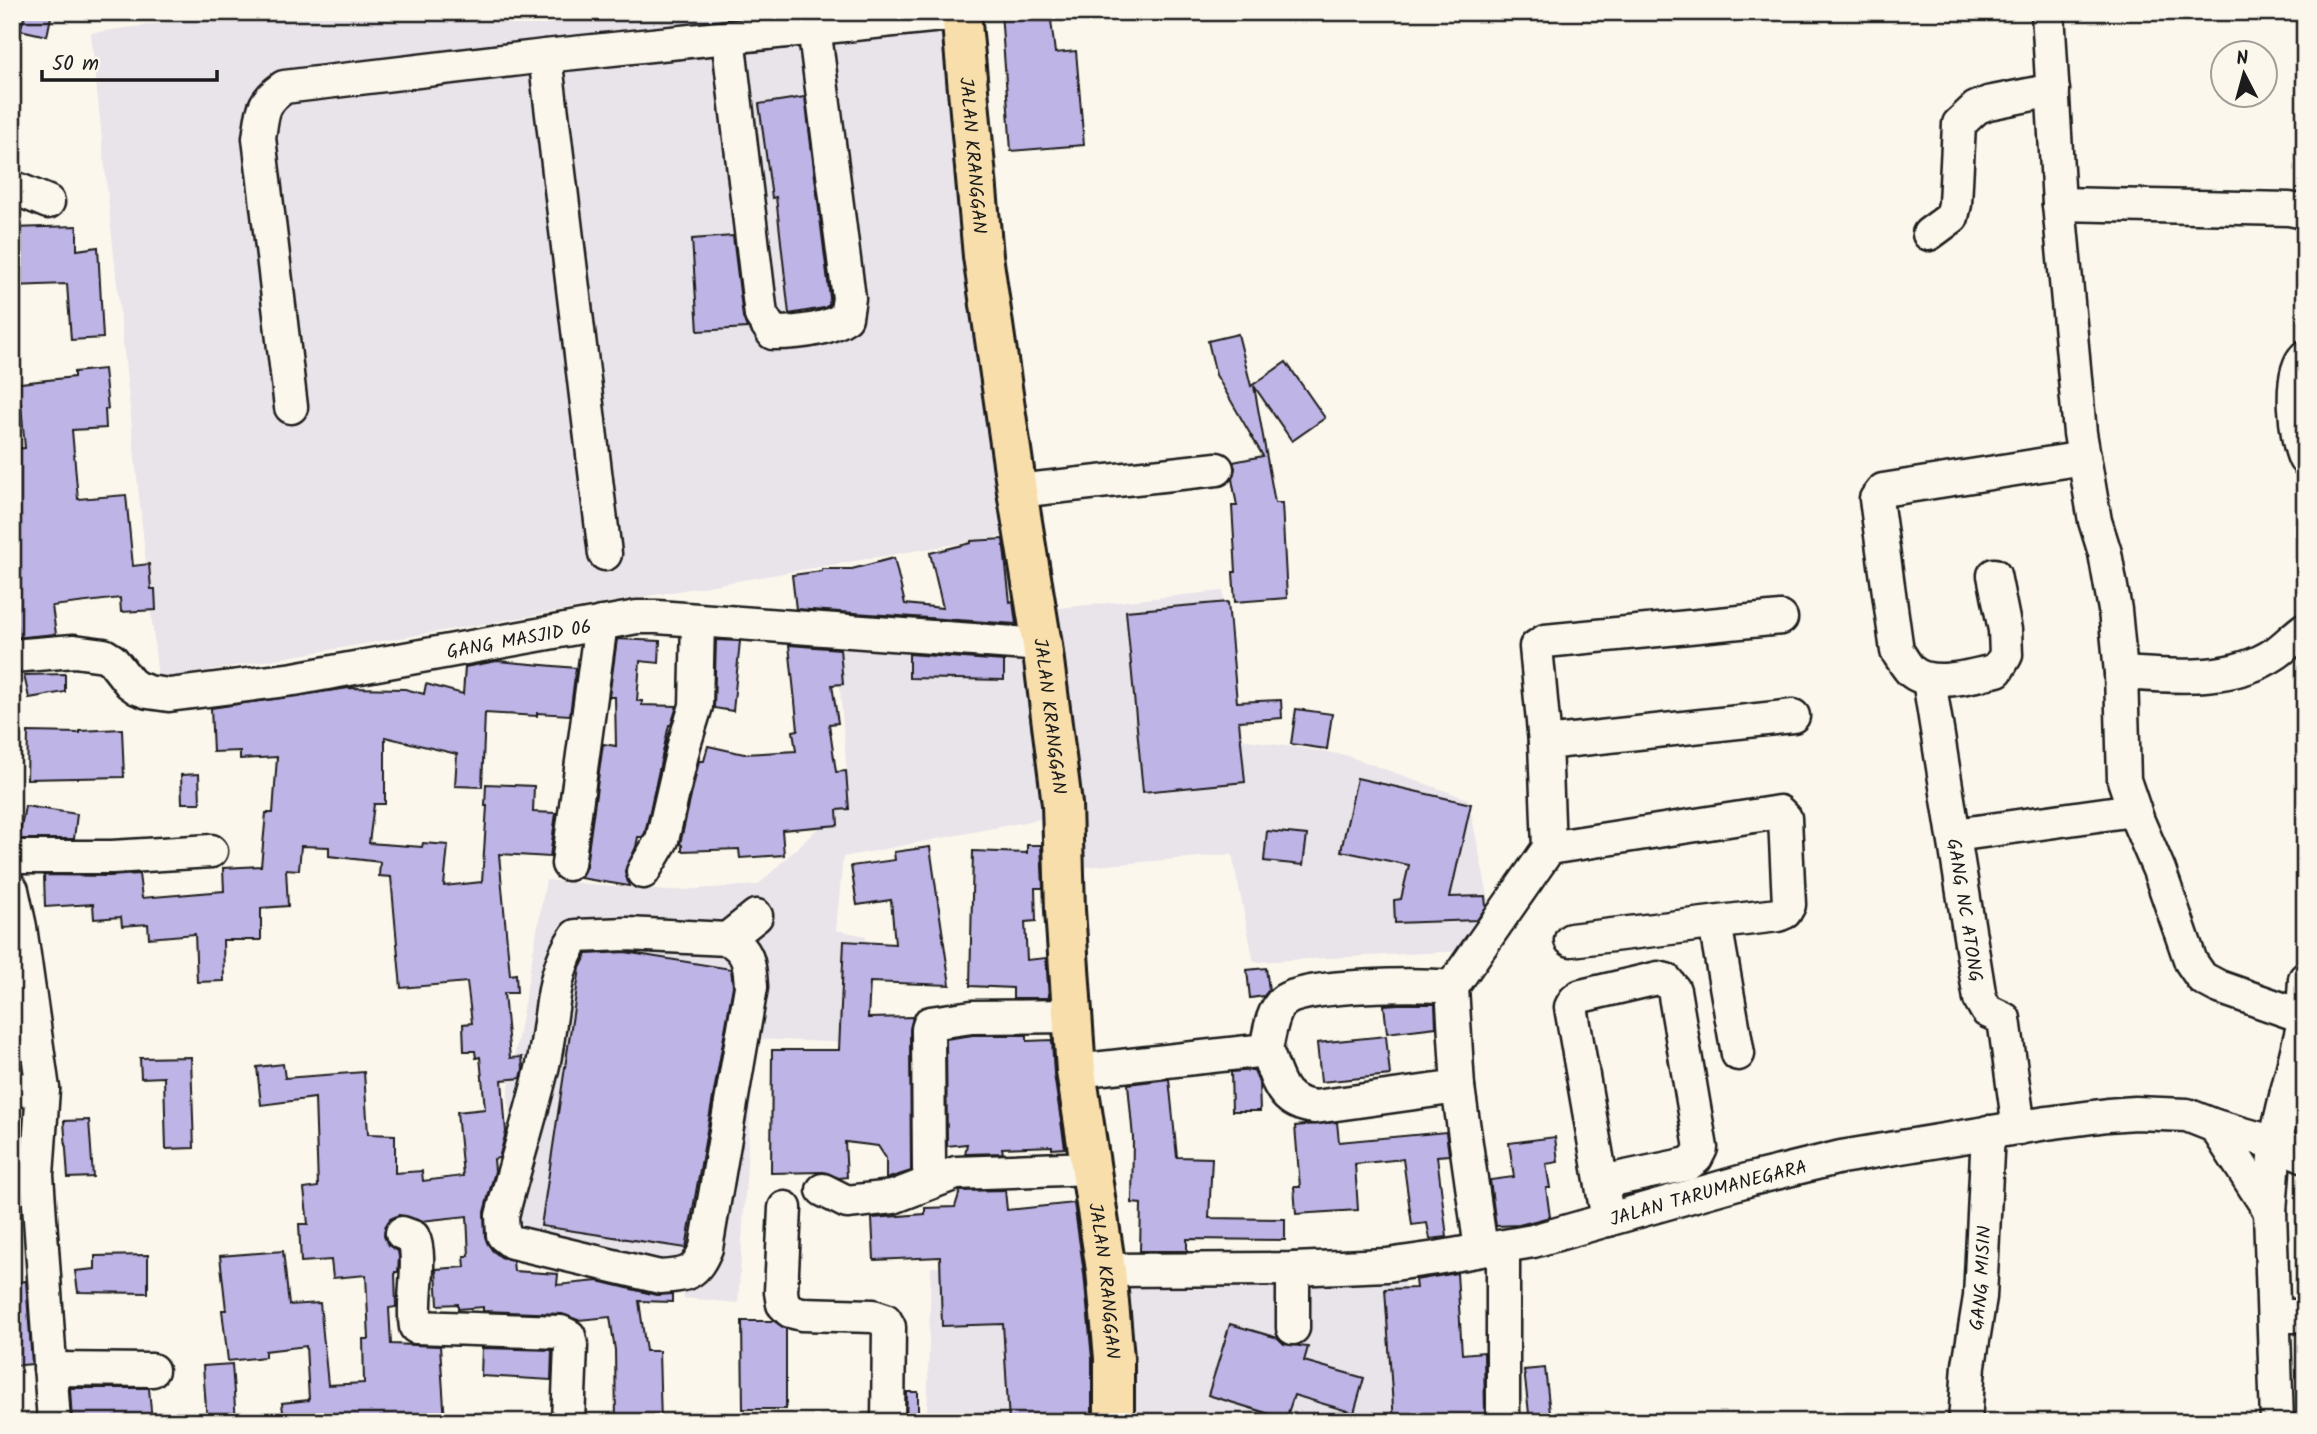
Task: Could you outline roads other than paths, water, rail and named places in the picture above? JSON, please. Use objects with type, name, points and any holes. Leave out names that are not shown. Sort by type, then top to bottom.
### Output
[{"type":"main road","name":"JALAN KRANGGAN","points":[[961,13],[983,256],[1042,646],[1065,834],[1065,910],[1076,1070],[1106,1270],[1114,1358],[1114,1422]]},
{"type":"street","points":[[2048,12],[2059,204],[2084,458],[2095,521],[2109,576],[2121,673],[2124,780],[2191,961],[2202,978],[2219,987],[2302,1016]]},
{"type":"street","points":[[291,407],[259,138],[263,111],[270,97],[284,87],[545,56],[961,13]]},
{"type":"street","points":[[728,37],[761,315],[773,332],[790,333],[837,324],[846,317],[849,298],[814,27]]},
{"type":"street","points":[[545,56],[605,554]]},
{"type":"street","points":[[1928,234],[1952,217],[1959,124],[1976,108],[1988,103],[2053,90]]},
{"type":"street","points":[[12,187],[48,202]]},
{"type":"street","points":[[2059,204],[2289,209],[2305,212]]},
{"type":"street","points":[[2305,357],[2298,363],[2294,385],[2299,441],[2305,459]]},
{"type":"street","points":[[1994,575],[2005,630],[2006,655],[1997,670],[1969,677],[1929,680],[1912,672],[1897,651],[1876,499],[1879,493],[1883,490],[2084,458]]},
{"type":"street","points":[[1017,491],[1217,469]]},
{"type":"street","name":"GANG MASJID 06","points":[[12,656],[74,651],[104,655],[112,660],[137,688],[169,695],[294,679],[601,623],[657,617],[1042,646]]},
{"type":"street","points":[[1503,1422],[1492,1248],[1458,1087],[1452,986],[1549,848],[1545,743],[1536,647],[1539,643],[1781,618]]},
{"type":"street","points":[[643,872],[662,840],[696,706],[698,621]]},
{"type":"street","points":[[568,864],[601,623]]},
{"type":"street","points":[[2121,673],[2198,675],[2229,671],[2257,663],[2276,653],[2305,629]]},
{"type":"street","name":"GANG NC ATONG","points":[[1929,680],[1980,999],[1987,1012],[2004,1019],[2019,1128]]},
{"type":"street","points":[[1545,743],[1793,716]]},
{"type":"street","points":[[1955,835],[2133,810]]},
{"type":"street","points":[[1549,848],[1773,813],[1783,814],[1785,818],[1789,905],[1785,912],[1571,940]]},
{"type":"street","points":[[12,857],[111,857],[211,851]]},
{"type":"street","points":[[12,890],[20,927],[20,984],[43,1089],[37,1175],[54,1422]]},
{"type":"street","points":[[727,939],[739,945],[745,955],[750,970],[751,987],[706,1248],[698,1267],[683,1275],[660,1277],[512,1242],[503,1235],[502,1216],[543,1064],[561,967],[576,936],[583,934],[727,939],[755,916]]},
{"type":"street","points":[[1715,923],[1738,1054]]},
{"type":"street","points":[[1602,1182],[1688,1164],[1696,1158],[1701,1148],[1674,990],[1667,980],[1658,978],[1581,996],[1571,1007],[1608,1220]]},
{"type":"street","points":[[2277,1422],[2290,1316],[2270,1211],[2275,1143],[2296,1094],[2305,979]]},
{"type":"street","points":[[1452,986],[1307,991],[1298,994],[1283,1001],[1275,1015],[1266,1050],[1283,1092],[1290,1100],[1302,1105],[1315,1107],[1458,1087]]},
{"type":"street","points":[[929,1169],[930,1023],[972,1017],[1072,1016]]},
{"type":"street","points":[[1076,1070],[1266,1050]]},
{"type":"street","points":[[12,1090],[43,1089]]},
{"type":"street","name":"JALAN TARUMANEGARA","points":[[1106,1270],[1293,1269],[1387,1265],[1533,1241],[1799,1166],[1988,1132],[2135,1113],[2187,1115],[2275,1143],[2305,1156]]},
{"type":"street","points":[[2215,1126],[2270,1211]]},
{"type":"street","name":"GANG MISIN","points":[[1965,1422],[1969,1365],[1980,1297],[1988,1132]]},
{"type":"street","points":[[823,1190],[847,1202],[893,1197],[956,1173],[1092,1168]]},
{"type":"street","points":[[785,1208],[781,1292],[783,1304],[790,1311],[802,1314],[873,1316],[885,1320],[889,1327],[888,1422]]},
{"type":"street","points":[[402,1233],[413,1237],[417,1245],[414,1289],[416,1327],[561,1332],[569,1336],[571,1345],[568,1422]]},
{"type":"street","points":[[1293,1269],[1293,1328]]},
{"type":"street","points":[[50,1369],[152,1370]]}]
